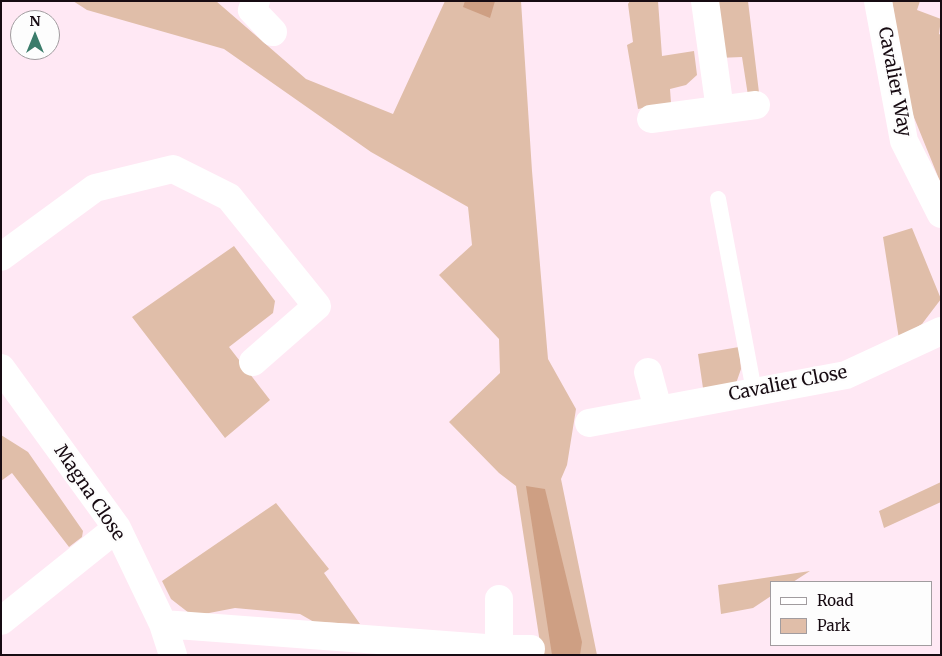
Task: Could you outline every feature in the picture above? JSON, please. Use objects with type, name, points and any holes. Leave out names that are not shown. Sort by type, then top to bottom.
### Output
[{"type":"street","points":[[705,1],[720,110]]},
{"type":"street","name":"Cavalier Way","points":[[878,1],[904,141],[941,214]]},
{"type":"street","points":[[249,4],[273,32]]},
{"type":"street","points":[[651,119],[756,104]]},
{"type":"street","points":[[1,257],[95,188],[173,169],[229,196],[317,306],[253,362]]},
{"type":"street","name":"Cavalier Close","points":[[589,423],[846,375],[941,331]]},
{"type":"street","name":"Magna Close","points":[[1,368],[117,528],[164,624],[174,655]]},
{"type":"street","points":[[648,372],[658,409]]},
{"type":"street","points":[[1,621],[117,528]]},
{"type":"street","points":[[498,599],[499,649]]},
{"type":"street","points":[[164,624],[499,649],[531,649]]},
{"type":"lane","points":[[718,199],[754,391]]},
{"type":"green space","points":[[73,1],[216,1],[306,79],[393,114],[445,1],[521,1],[532,171],[548,359],[576,409],[567,465],[561,479],[597,655],[539,655],[540,643],[516,486],[499,473],[449,422],[500,373],[499,339],[439,275],[472,245],[468,207],[371,152],[224,49],[87,10]]},
{"type":"green space","points":[[630,1],[658,1],[662,56],[694,51],[697,75],[686,85],[670,89],[671,103],[638,109],[627,45],[633,42],[628,4]]},
{"type":"green space","points":[[711,1],[748,1],[760,101],[749,102],[742,57],[718,58]]},
{"type":"green space","points":[[892,1],[920,1],[917,10],[941,19],[939,34],[941,35],[941,184],[909,105]]},
{"type":"green space","points":[[912,228],[941,299],[922,324],[899,339],[883,237]]},
{"type":"green space","points":[[234,246],[275,301],[273,313],[229,347],[270,400],[225,438],[132,317]]},
{"type":"green space","points":[[739,347],[741,369],[733,392],[704,395],[698,354]]},
{"type":"green space","points":[[1,435],[28,452],[83,531],[82,537],[69,547],[12,473],[1,481]]},
{"type":"green space","points":[[941,482],[941,502],[884,528],[879,511]]},
{"type":"green space","points":[[276,503],[329,569],[324,573],[360,624],[314,622],[300,614],[235,608],[204,614],[189,613],[171,599],[162,581]]},
{"type":"green space","points":[[810,571],[795,581],[770,581],[770,597],[753,608],[721,614],[718,585]]},
{"type":"shaded area","points":[[465,1],[495,1],[490,18],[463,7]]},
{"type":"shaded area","points":[[526,486],[545,489],[582,642],[580,655],[552,655]]}]
